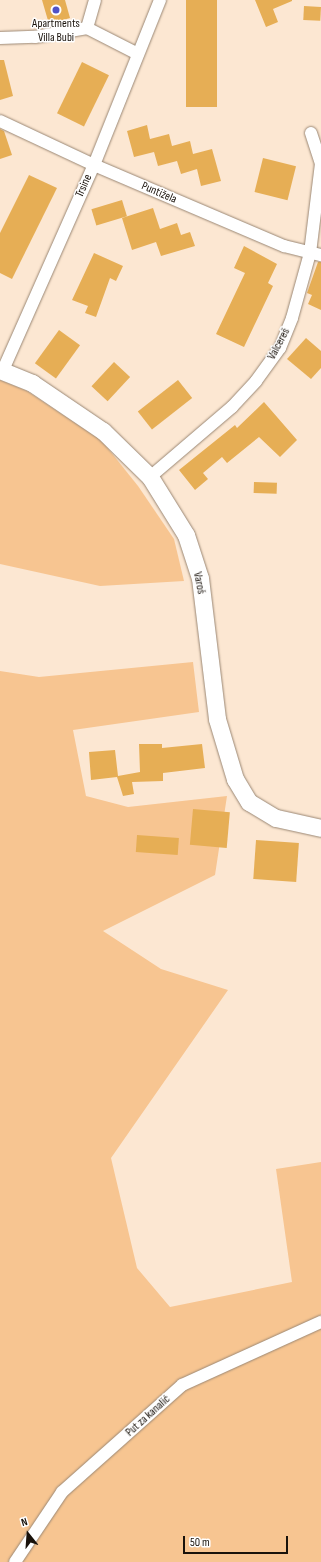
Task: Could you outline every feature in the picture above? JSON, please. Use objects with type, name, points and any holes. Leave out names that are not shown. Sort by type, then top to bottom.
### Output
[{"type":"main road","name":"Varoš","points":[[1,370],[32,383],[103,431],[150,477],[186,534],[200,578],[217,719],[235,779],[249,802],[276,818],[321,828]]},
{"type":"street","points":[[87,28],[95,0]]},
{"type":"street","name":"Trsine","points":[[1,370],[94,165],[160,0]]},
{"type":"street","points":[[0,38],[35,37],[87,28],[138,54]]},
{"type":"street","name":"Puntižela","points":[[0,121],[94,165],[284,246],[315,254]]},
{"type":"street","name":"Valcereš","points":[[150,477],[232,407],[256,381],[280,348],[315,254],[321,164],[311,133]]},
{"type":"street","name":"Put za kanalić","points":[[15,1562],[62,1492],[182,1385],[321,1322]]},
{"type":"shaded area","points":[[0,380],[27,391],[102,441],[138,486],[174,539],[184,581],[100,586],[0,564]]},
{"type":"shaded area","points":[[193,662],[199,712],[73,730],[86,796],[128,807],[227,796],[215,875],[103,931],[161,969],[228,990],[111,1158],[137,1268],[170,1307],[292,1282],[276,1169],[321,1162],[321,1562],[0,1562],[0,671],[39,677]]},
{"type":"building","name":"Apartments Villa Bubi","points":[[42,0],[65,0],[70,18],[49,24]]},
{"type":"building","points":[[186,0],[217,0],[217,107],[186,107]]},
{"type":"building","points":[[255,0],[292,1],[273,9],[278,22],[266,27]]},
{"type":"building","points":[[304,6],[321,7],[320,21],[303,20]]},
{"type":"building","points":[[0,60],[4,60],[13,96],[0,100]]},
{"type":"building","points":[[82,62],[109,75],[84,126],[57,113]]},
{"type":"building","points":[[147,125],[150,139],[169,134],[172,146],[190,141],[193,154],[212,149],[221,181],[201,186],[197,169],[181,174],[177,161],[158,166],[154,152],[134,157],[127,131]]},
{"type":"building","points":[[0,129],[4,131],[12,155],[0,159]]},
{"type":"building","points":[[263,158],[296,166],[288,200],[255,192]]},
{"type":"building","points":[[29,175],[57,188],[12,279],[0,273],[0,233]]},
{"type":"building","points":[[122,200],[127,216],[96,226],[91,209]]},
{"type":"building","points":[[153,208],[160,229],[177,223],[181,235],[190,232],[195,246],[161,256],[156,242],[132,250],[122,218]]},
{"type":"building","points":[[244,246],[277,264],[268,283],[273,286],[244,347],[216,334],[245,273],[234,268]]},
{"type":"building","points":[[94,253],[123,266],[116,281],[110,278],[96,317],[85,313],[88,306],[72,300]]},
{"type":"building","points":[[318,262],[321,262],[321,310],[308,304],[312,295],[307,293]]},
{"type":"building","points":[[59,330],[80,345],[56,378],[35,363]]},
{"type":"building","points":[[306,338],[321,351],[321,368],[311,379],[287,359]]},
{"type":"building","points":[[114,362],[130,377],[108,401],[91,386]]},
{"type":"building","points":[[178,380],[192,398],[152,430],[138,411]]},
{"type":"building","points":[[264,402],[297,440],[280,457],[259,437],[227,463],[222,457],[203,473],[208,479],[195,490],[179,470],[235,425],[237,428]]},
{"type":"building","points":[[254,482],[277,483],[277,494],[254,493]]},
{"type":"building","points":[[139,744],[162,744],[162,748],[202,744],[205,768],[163,773],[163,781],[132,782],[134,794],[123,796],[117,777],[91,780],[89,752],[115,750],[118,776],[140,772]]},
{"type":"building","points":[[193,809],[230,812],[227,848],[190,845]]},
{"type":"building","points":[[137,835],[179,838],[178,855],[136,852]]},
{"type":"building","points":[[256,840],[299,843],[296,882],[253,879]]},
{"type":"place","name":"Apartments Villa Bubi","points":[[56,10]]}]
